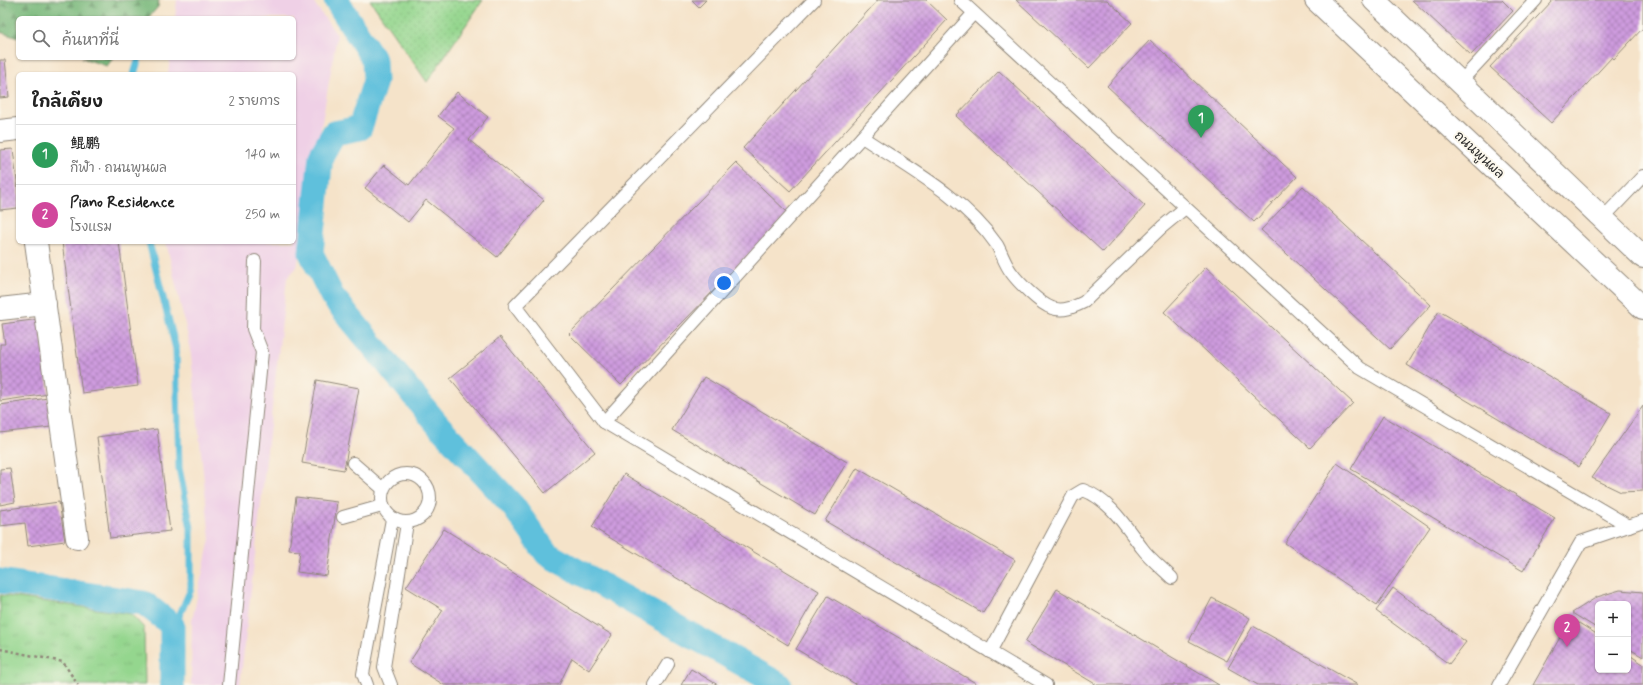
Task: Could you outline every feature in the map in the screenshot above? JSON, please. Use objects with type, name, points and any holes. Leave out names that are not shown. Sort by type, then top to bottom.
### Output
[{"type":"main road","name":"ถนนพูนผล","points":[[1316,0],[1643,308]]},
{"type":"main road","points":[[1374,0],[1461,81],[1643,257]]},
{"type":"main road","points":[[0,131],[16,129]]},
{"type":"main road","points":[[36,244],[77,538]]},
{"type":"main road","points":[[0,309],[45,304]]},
{"type":"lane","points":[[814,0],[515,306],[604,422],[1046,685]]},
{"type":"lane","points":[[960,0],[973,14],[1360,368],[1629,526]]},
{"type":"lane","points":[[1461,81],[1536,0]]},
{"type":"lane","points":[[604,422],[973,14]]},
{"type":"lane","points":[[862,137],[954,198],[981,225],[997,246],[1011,273],[1027,289],[1052,308],[1071,308],[1084,302],[1162,227],[1185,208]]},
{"type":"lane","points":[[1603,218],[1643,176]]},
{"type":"lane","points":[[229,685],[262,352],[253,328],[255,261]]},
{"type":"lane","points":[[353,463],[383,489]]},
{"type":"lane","points":[[406,474],[415,475],[427,486],[431,500],[428,509],[423,516],[416,521],[407,523],[392,519],[382,506],[381,497],[383,489],[394,476],[406,474]]},
{"type":"lane","points":[[990,652],[1073,496],[1083,490],[1089,492],[1109,506],[1142,549],[1172,578]]},
{"type":"lane","points":[[343,517],[382,506]]},
{"type":"lane","points":[[367,685],[363,674],[392,519]]},
{"type":"lane","points":[[1499,685],[1581,542],[1643,521]]},
{"type":"lane","points":[[391,685],[384,667],[407,523]]},
{"type":"lane","points":[[655,685],[668,664]]},
{"type":"path","points":[[0,649],[64,662],[78,685]]},
{"type":"shaded area","points":[[177,0],[312,0],[337,35],[297,267],[287,278],[240,685],[191,685],[192,620],[210,539],[190,346],[166,244],[296,244],[296,72],[168,72],[170,60],[296,60],[296,16],[175,16]]},
{"type":"green space","points":[[0,0],[159,0],[158,7],[150,16],[16,16],[16,37],[0,32]]},
{"type":"green space","points":[[370,0],[483,0],[427,82]]},
{"type":"green space","points":[[88,60],[112,60],[107,66]]},
{"type":"green space","points":[[0,595],[131,614],[144,628],[145,685],[0,685]]},
{"type":"building","points":[[692,0],[706,0],[699,7]]},
{"type":"building","points":[[878,0],[926,0],[947,20],[790,191],[743,148]]},
{"type":"building","points":[[1016,0],[1107,0],[1132,23],[1089,68]]},
{"type":"building","points":[[1412,0],[1502,0],[1513,11],[1471,55]]},
{"type":"building","points":[[1553,0],[1643,0],[1643,28],[1614,59],[1612,57],[1551,123],[1490,67]]},
{"type":"building","points":[[1150,40],[1297,177],[1254,222],[1107,86]]},
{"type":"building","points":[[0,60],[5,60],[9,97],[0,98]]},
{"type":"building","points":[[999,71],[1145,206],[1103,252],[956,116]]},
{"type":"building","points":[[457,92],[488,117],[469,140],[544,200],[497,257],[426,200],[408,222],[365,188],[384,165],[409,185],[454,128],[438,116]]},
{"type":"building","points":[[13,149],[16,174],[16,208],[0,210],[0,150]]},
{"type":"building","points":[[736,163],[789,214],[621,385],[569,334]]},
{"type":"building","points":[[1303,186],[1431,305],[1390,349],[1261,230]]},
{"type":"building","points":[[62,244],[119,244],[138,386],[82,393]]},
{"type":"building","points":[[1206,267],[1353,403],[1310,448],[1164,312]]},
{"type":"building","points":[[1439,311],[1611,413],[1579,467],[1407,365]]},
{"type":"building","points":[[40,319],[49,394],[0,401],[0,344],[5,344],[2,324]]},
{"type":"building","points":[[500,337],[595,452],[545,493],[450,378]]},
{"type":"building","points":[[704,377],[847,462],[815,515],[672,430]]},
{"type":"building","points":[[317,380],[359,388],[344,470],[302,463]]},
{"type":"building","points":[[48,398],[51,427],[0,433],[0,405]]},
{"type":"building","points":[[1643,406],[1643,491],[1621,492],[1592,478]]},
{"type":"building","points":[[1383,416],[1555,518],[1523,571],[1351,469]]},
{"type":"building","points":[[157,429],[170,531],[110,538],[97,437]]},
{"type":"building","points":[[1337,463],[1430,527],[1377,605],[1285,543]]},
{"type":"building","points":[[10,468],[15,502],[0,505],[0,469]]},
{"type":"building","points":[[857,468],[1015,560],[983,613],[825,521]]},
{"type":"building","points":[[624,474],[819,591],[788,645],[592,527]]},
{"type":"building","points":[[296,497],[337,502],[327,576],[297,572],[300,551],[289,550]]},
{"type":"building","points":[[59,502],[65,541],[28,546],[25,523],[0,526],[0,510]]},
{"type":"building","points":[[444,529],[612,635],[589,670],[572,658],[559,685],[444,685],[409,663],[443,610],[406,587]]},
{"type":"building","points":[[1393,588],[1466,642],[1449,664],[1376,611]]},
{"type":"building","points":[[1057,589],[1219,685],[1097,685],[1025,642]]},
{"type":"building","points":[[1620,590],[1643,592],[1643,657],[1631,650],[1631,601],[1595,601],[1595,627],[1572,613],[1597,597]]},
{"type":"building","points":[[828,596],[979,685],[857,685],[796,649]]},
{"type":"building","points":[[1212,598],[1250,618],[1227,661],[1189,641]]},
{"type":"building","points":[[1571,618],[1595,633],[1595,673],[1631,673],[1631,656],[1643,664],[1643,685],[1533,685]]},
{"type":"building","points":[[1253,626],[1358,685],[1258,685],[1228,668]]},
{"type":"building","points":[[691,669],[718,685],[681,685]]},
{"type":"waterway","points":[[336,0],[374,60],[375,81],[360,128],[334,133],[321,156],[311,253],[332,296],[438,425],[513,506],[547,554],[780,685]]},
{"type":"waterway","points":[[135,72],[138,60]]},
{"type":"waterway","points":[[150,244],[176,349],[179,468],[191,528],[191,589],[172,632]]},
{"type":"waterway","points":[[0,581],[144,603],[172,625],[172,685]]},
{"type":"place","name":"鲲鹏","points":[[1201,138]]},
{"type":"place","name":"Piano Residence","points":[[1567,647]]}]
